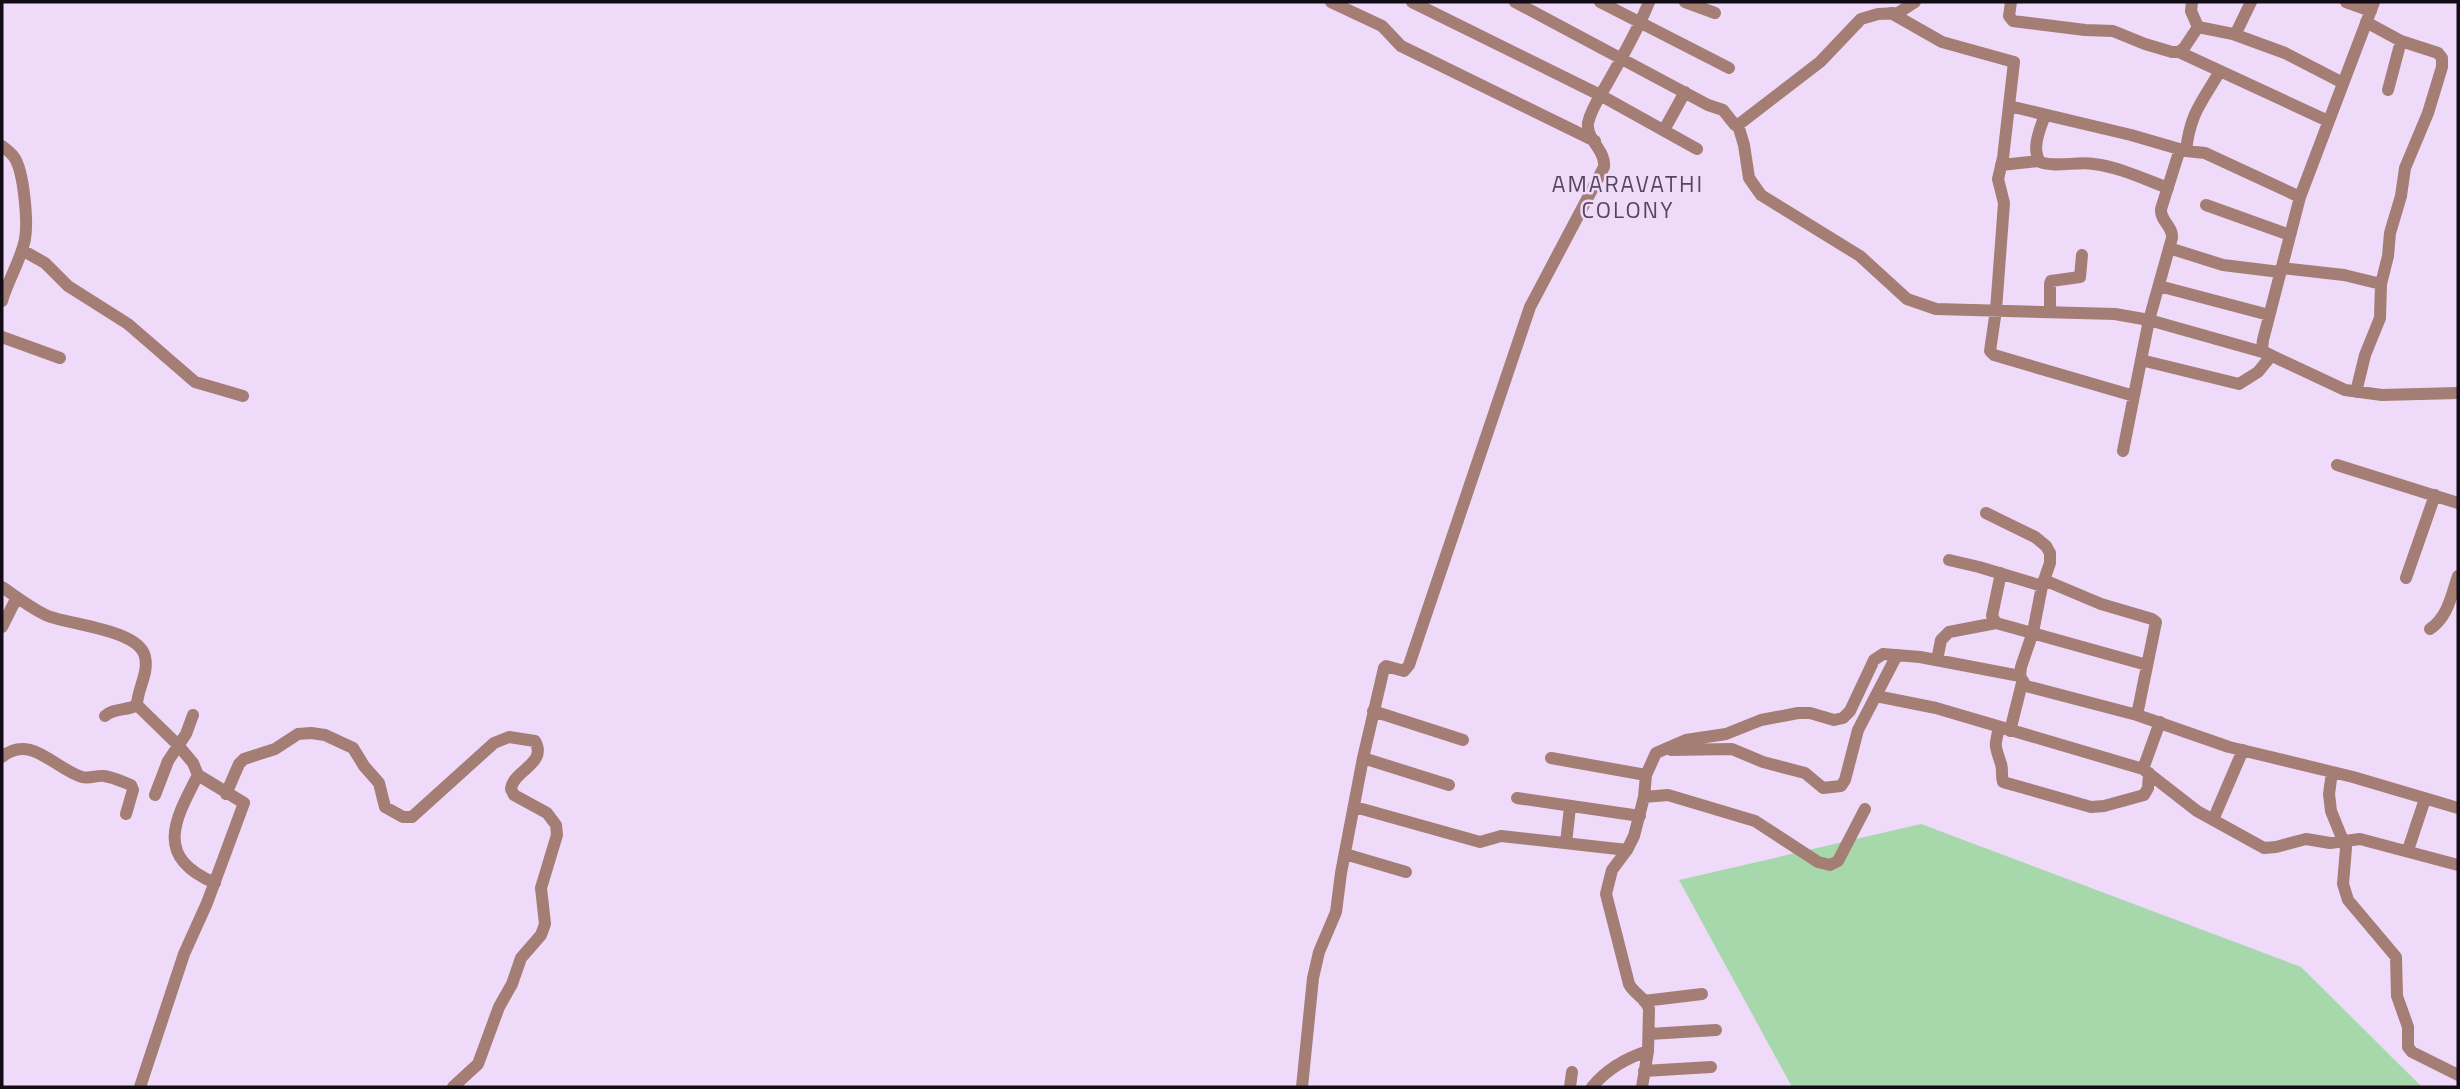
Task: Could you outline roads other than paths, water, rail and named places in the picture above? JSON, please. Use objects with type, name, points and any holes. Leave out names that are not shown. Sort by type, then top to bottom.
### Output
[{"type":"street","points":[[1331,2],[1381,26],[1401,46],[1594,141]]},
{"type":"street","points":[[1412,2],[1601,96],[1697,149]]},
{"type":"street","points":[[1515,2],[1621,60],[1723,110],[1735,125],[1738,125],[1749,178],[1761,195],[1860,256],[1879,271],[1903,297],[1936,309],[2115,314],[2149,320],[2268,355],[2330,385],[2356,392],[2382,395],[2458,393]]},
{"type":"street","points":[[1600,2],[1642,21],[1729,68]]},
{"type":"street","points":[[1302,1087],[1313,978],[1321,946],[1336,912],[1363,758],[1385,667],[1404,671],[1409,666],[1499,398],[1526,326],[1530,307],[1604,167],[1604,156],[1588,132],[1588,121],[1642,21],[1649,2]]},
{"type":"street","points":[[1685,2],[1716,13]]},
{"type":"street","points":[[1738,125],[1820,62],[1861,19],[1904,11],[1914,2]]},
{"type":"street","points":[[2011,2],[2009,16],[2013,21],[2113,31],[2145,44],[2179,52],[2328,121]]},
{"type":"street","points":[[2192,2],[2191,11],[2198,27]]},
{"type":"street","points":[[2233,34],[2251,2]]},
{"type":"street","points":[[2346,2],[2370,11],[2401,41],[2438,53],[2442,58],[2428,113],[2405,168],[2381,284],[2380,317],[2365,355],[2356,392]]},
{"type":"street","points":[[2268,355],[2263,349],[2263,340],[2300,197],[2370,11]]},
{"type":"street","points":[[1891,13],[1942,42],[2012,60],[2014,66],[1998,179],[2004,204],[1996,310],[1989,348],[1994,355],[2134,396]]},
{"type":"street","points":[[2179,52],[2198,27]]},
{"type":"street","points":[[2198,27],[2233,34],[2285,52],[2343,83]]},
{"type":"street","points":[[2388,90],[2401,41]]},
{"type":"street","points":[[2123,451],[2149,320],[2172,231],[2160,214],[2196,109],[2220,71]]},
{"type":"street","points":[[1664,130],[1685,92]]},
{"type":"street","points":[[2009,106],[2183,150],[2205,153],[2300,197]]},
{"type":"street","points":[[2038,161],[2038,136],[2045,114]]},
{"type":"street","points":[[2,146],[18,163],[24,194],[26,238],[2,301]]},
{"type":"street","points":[[2001,165],[2038,161],[2050,165],[2080,162],[2104,165],[2168,188]]},
{"type":"street","points":[[2206,205],[2290,235]]},
{"type":"street","points":[[2169,248],[2223,265],[2344,275],[2381,284]]},
{"type":"street","points":[[22,250],[45,263],[68,286],[128,324],[194,382],[243,396]]},
{"type":"street","points":[[2050,312],[2051,281],[2079,278],[2082,254]]},
{"type":"street","points":[[2159,286],[2269,315]]},
{"type":"street","points":[[2,337],[60,358]]},
{"type":"street","points":[[2141,360],[2239,384],[2258,372],[2268,355]]},
{"type":"street","points":[[2337,465],[2458,503]]},
{"type":"street","points":[[2406,578],[2435,495]]},
{"type":"street","points":[[1986,513],[2035,537],[2046,546],[2050,554],[2050,564],[2043,583],[2021,680],[2004,729],[1994,747],[2002,765],[2003,782],[2097,807],[2144,795],[2148,788],[2146,771],[2160,722]]},
{"type":"street","points":[[1949,560],[2043,583],[2101,604],[2152,618],[2156,622],[2156,628],[2137,715]]},
{"type":"street","points":[[1996,623],[1992,616],[2001,573]]},
{"type":"street","points":[[2430,629],[2447,611],[2458,576]]},
{"type":"street","points":[[2,587],[49,616],[110,632],[142,648],[146,662],[138,705]]},
{"type":"street","points":[[2,627],[17,597]]},
{"type":"street","points":[[1937,660],[1941,640],[1949,632],[1996,623],[2147,664]]},
{"type":"street","points":[[1642,1087],[1648,1051],[1649,1009],[1629,984],[1606,894],[1612,870],[1627,850],[1640,816],[1646,775],[1653,757],[1686,740],[1726,734],[1761,720],[1798,713],[1839,720],[1850,711],[1877,656],[1889,654],[1937,660],[2021,680],[2026,686],[2137,715],[2244,750],[2458,808]]},
{"type":"street","points":[[1663,750],[1732,749],[1763,762],[1805,773],[1823,788],[1841,786],[1858,730],[1897,655]]},
{"type":"street","points":[[1876,696],[1936,708],[2146,771],[2197,811],[2263,848],[2276,848],[2311,839],[2327,843],[2360,839],[2458,865]]},
{"type":"street","points":[[105,716],[111,711],[130,709],[138,705]]},
{"type":"street","points":[[138,705],[178,745],[193,763],[198,775],[244,805],[215,883],[184,954],[140,1087]]},
{"type":"street","points":[[1373,711],[1462,740]]},
{"type":"street","points":[[155,795],[168,761],[189,728],[193,715]]},
{"type":"street","points":[[226,794],[239,764],[244,759],[275,749],[298,734],[311,733],[325,735],[353,748],[379,783],[385,807],[409,818],[494,743],[509,737],[535,741],[538,754],[533,763],[514,780],[511,789],[514,794],[547,813],[556,825],[557,835],[541,888],[543,930],[536,943],[521,958],[478,1064],[453,1087]]},
{"type":"street","points":[[4,752],[28,748],[73,774],[89,778],[104,776],[131,785],[133,790],[125,814]]},
{"type":"street","points":[[2213,820],[2244,750]]},
{"type":"street","points":[[1363,758],[1449,785]]},
{"type":"street","points":[[1551,758],[1646,775]]},
{"type":"street","points":[[2332,772],[2329,794],[2331,811],[2344,842],[2343,884],[2347,901],[2396,957],[2397,996],[2408,1027],[2408,1047],[2412,1052],[2458,1075]]},
{"type":"street","points":[[198,775],[175,823],[173,836],[187,868],[215,883]]},
{"type":"street","points":[[1644,797],[1668,795],[1755,821],[1811,859],[1826,865],[1838,861],[1865,809]]},
{"type":"street","points":[[1517,798],[1640,816]]},
{"type":"street","points":[[2408,850],[2425,799]]},
{"type":"street","points":[[1355,807],[1480,842],[1502,836],[1627,850]]},
{"type":"street","points":[[1566,843],[1570,807]]},
{"type":"street","points":[[1345,854],[1406,872]]},
{"type":"street","points":[[1644,1001],[1702,994]]},
{"type":"street","points":[[1649,1034],[1716,1030]]},
{"type":"street","points":[[1592,1087],[1630,1057],[1648,1051]]},
{"type":"street","points":[[1644,1071],[1712,1066]]},
{"type":"street","points":[[1570,1087],[1572,1072]]},
{"type":"district","name":"AMARAVATHI COLONY","points":[[1628,196]]}]
